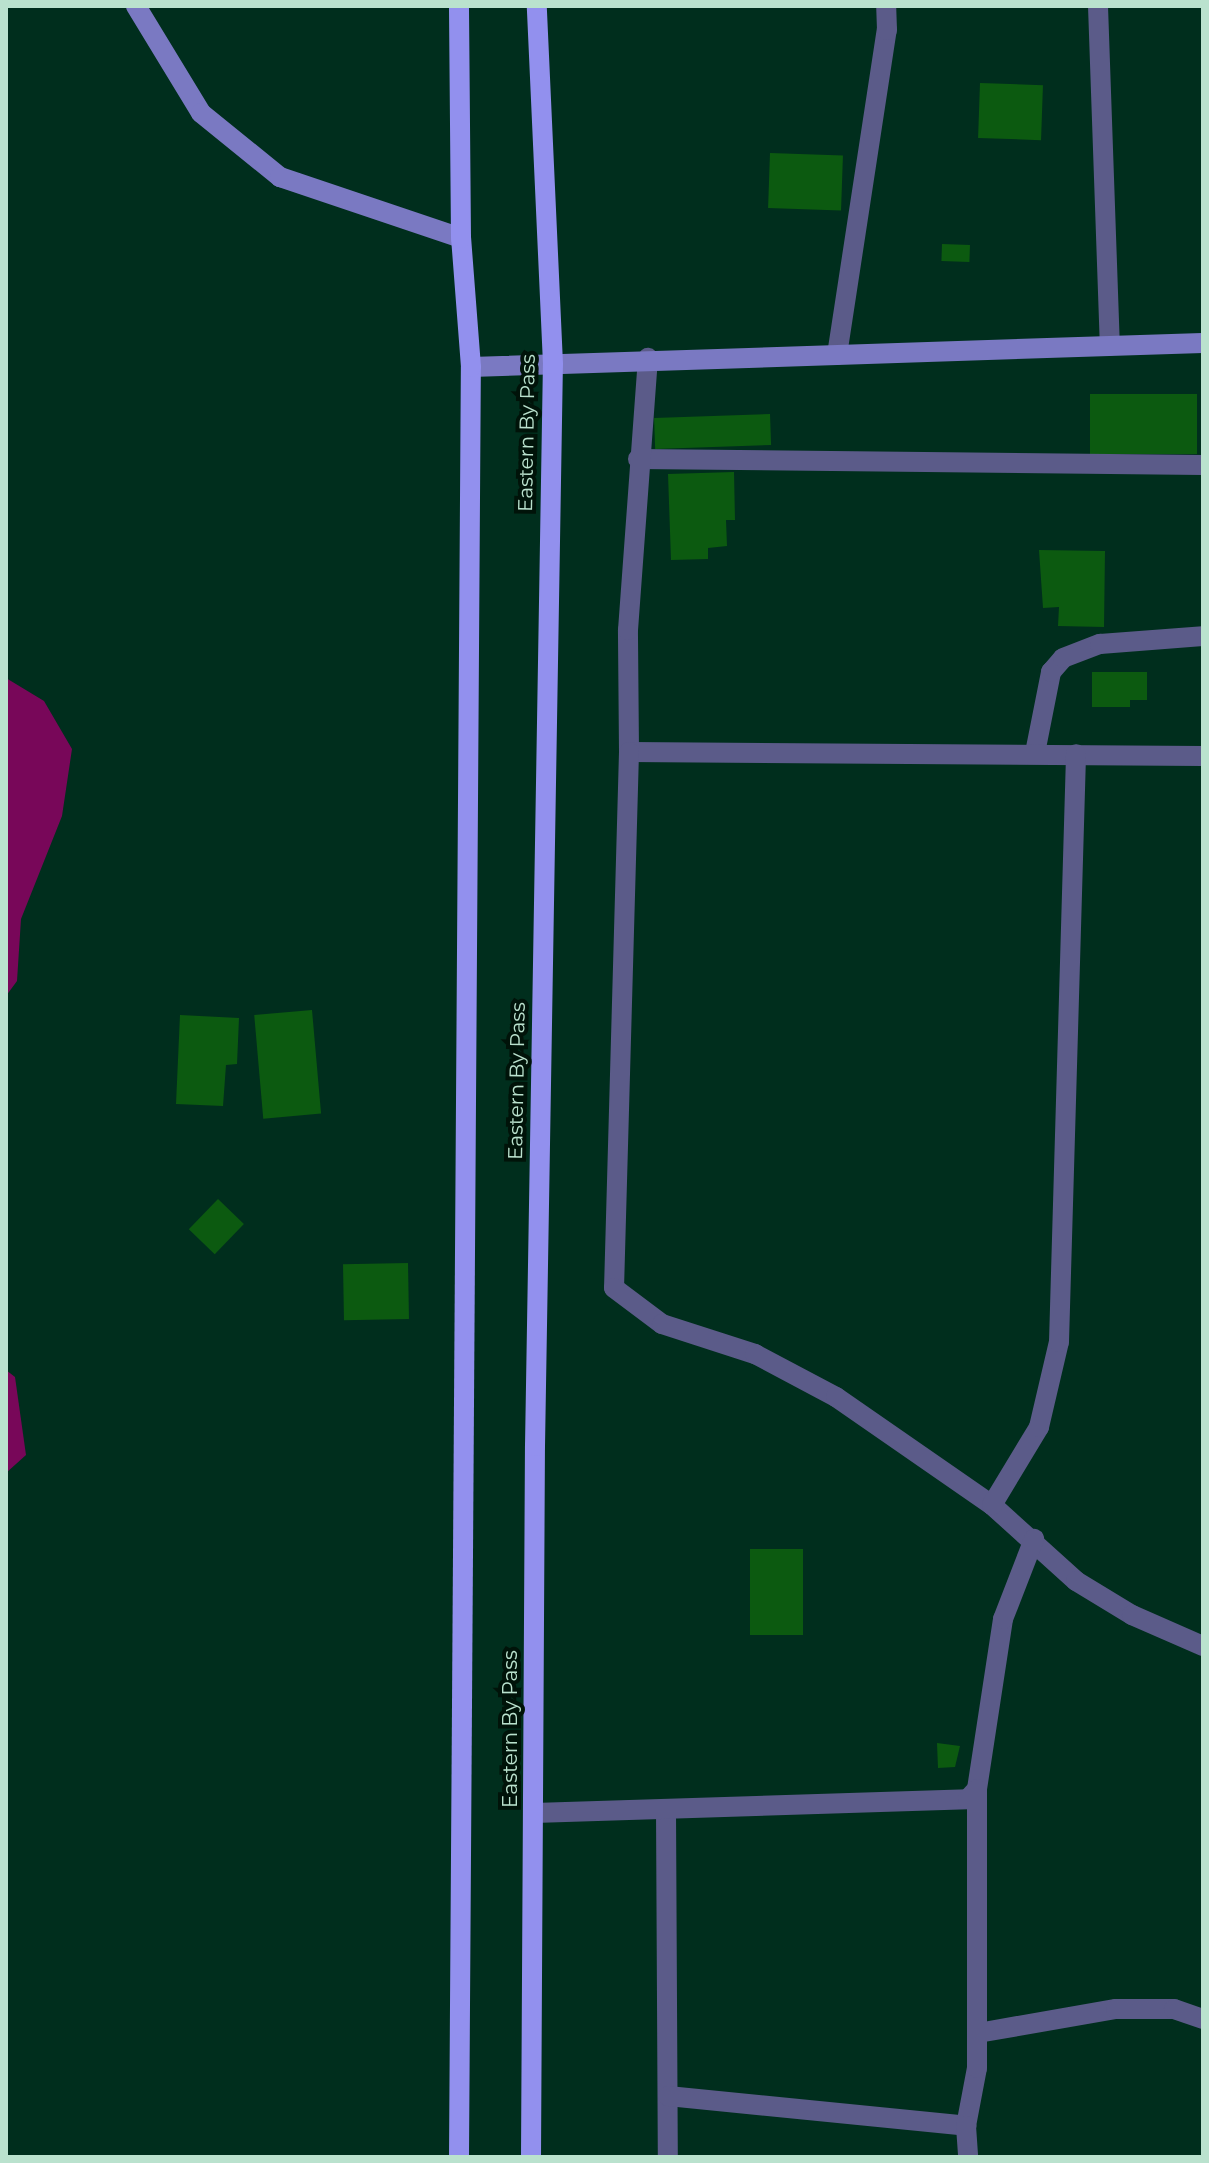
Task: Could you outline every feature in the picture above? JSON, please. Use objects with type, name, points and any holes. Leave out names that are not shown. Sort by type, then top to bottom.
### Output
[{"type":"main road","points":[[459,6],[461,238],[471,367],[459,2157]]},
{"type":"main road","name":"Eastern By Pass","points":[[531,2157],[553,364],[537,6]]},
{"type":"street","points":[[136,6],[201,113],[280,177],[461,238]]},
{"type":"street","points":[[837,355],[887,30],[886,6]]},
{"type":"street","points":[[1098,6],[1110,346]]},
{"type":"street","points":[[471,367],[648,358],[1203,343]]},
{"type":"street","points":[[648,358],[638,459],[628,630],[629,752],[614,1288],[662,1324],[755,1354],[836,1397],[992,1505],[1034,1539],[1076,1581],[1132,1615],[1203,1646]]},
{"type":"street","points":[[638,459],[1203,465]]},
{"type":"street","points":[[1035,753],[1051,672],[1063,658],[1100,644],[1203,636]]},
{"type":"street","points":[[629,752],[1203,756]]},
{"type":"street","points":[[992,1505],[1039,1427],[1059,1342],[1076,754]]},
{"type":"street","points":[[968,2157],[966,2126],[978,2033],[977,1789],[1003,1619],[1034,1539]]},
{"type":"street","points":[[534,1813],[955,1802],[977,1789]]},
{"type":"street","points":[[666,1810],[668,2157]]},
{"type":"street","points":[[978,2033],[1116,2009],[1174,2009],[1203,2019]]},
{"type":"street","points":[[668,2096],[966,2126]]},
{"type":"shaded area","points":[[6,678],[44,701],[72,749],[62,816],[21,919],[17,981],[6,996]]},
{"type":"shaded area","points":[[6,1370],[15,1377],[26,1455],[6,1473]]},
{"type":"building","points":[[980,83],[1043,85],[1041,140],[978,138]]},
{"type":"building","points":[[770,153],[843,156],[841,211],[768,208]]},
{"type":"building","points":[[942,244],[970,245],[969,262],[941,261]]},
{"type":"building","points":[[1090,394],[1197,394],[1197,454],[1090,454]]},
{"type":"building","points":[[770,414],[771,445],[655,449],[654,418]]},
{"type":"building","points":[[734,472],[735,520],[726,520],[727,546],[708,548],[708,559],[671,560],[668,474]]},
{"type":"building","points":[[1039,550],[1105,551],[1104,627],[1058,626],[1059,607],[1043,608]]},
{"type":"building","points":[[1092,672],[1147,672],[1147,700],[1130,700],[1130,707],[1092,707]]},
{"type":"building","points":[[312,1010],[321,1114],[263,1119],[254,1015]]},
{"type":"building","points":[[180,1015],[239,1018],[237,1064],[226,1065],[223,1106],[176,1104]]},
{"type":"building","points":[[218,1199],[244,1224],[215,1254],[189,1229]]},
{"type":"building","points":[[408,1263],[409,1319],[344,1320],[343,1264]]},
{"type":"building","points":[[750,1549],[803,1549],[803,1635],[750,1635]]},
{"type":"building","points":[[937,1743],[960,1746],[955,1767],[938,1768]]}]
